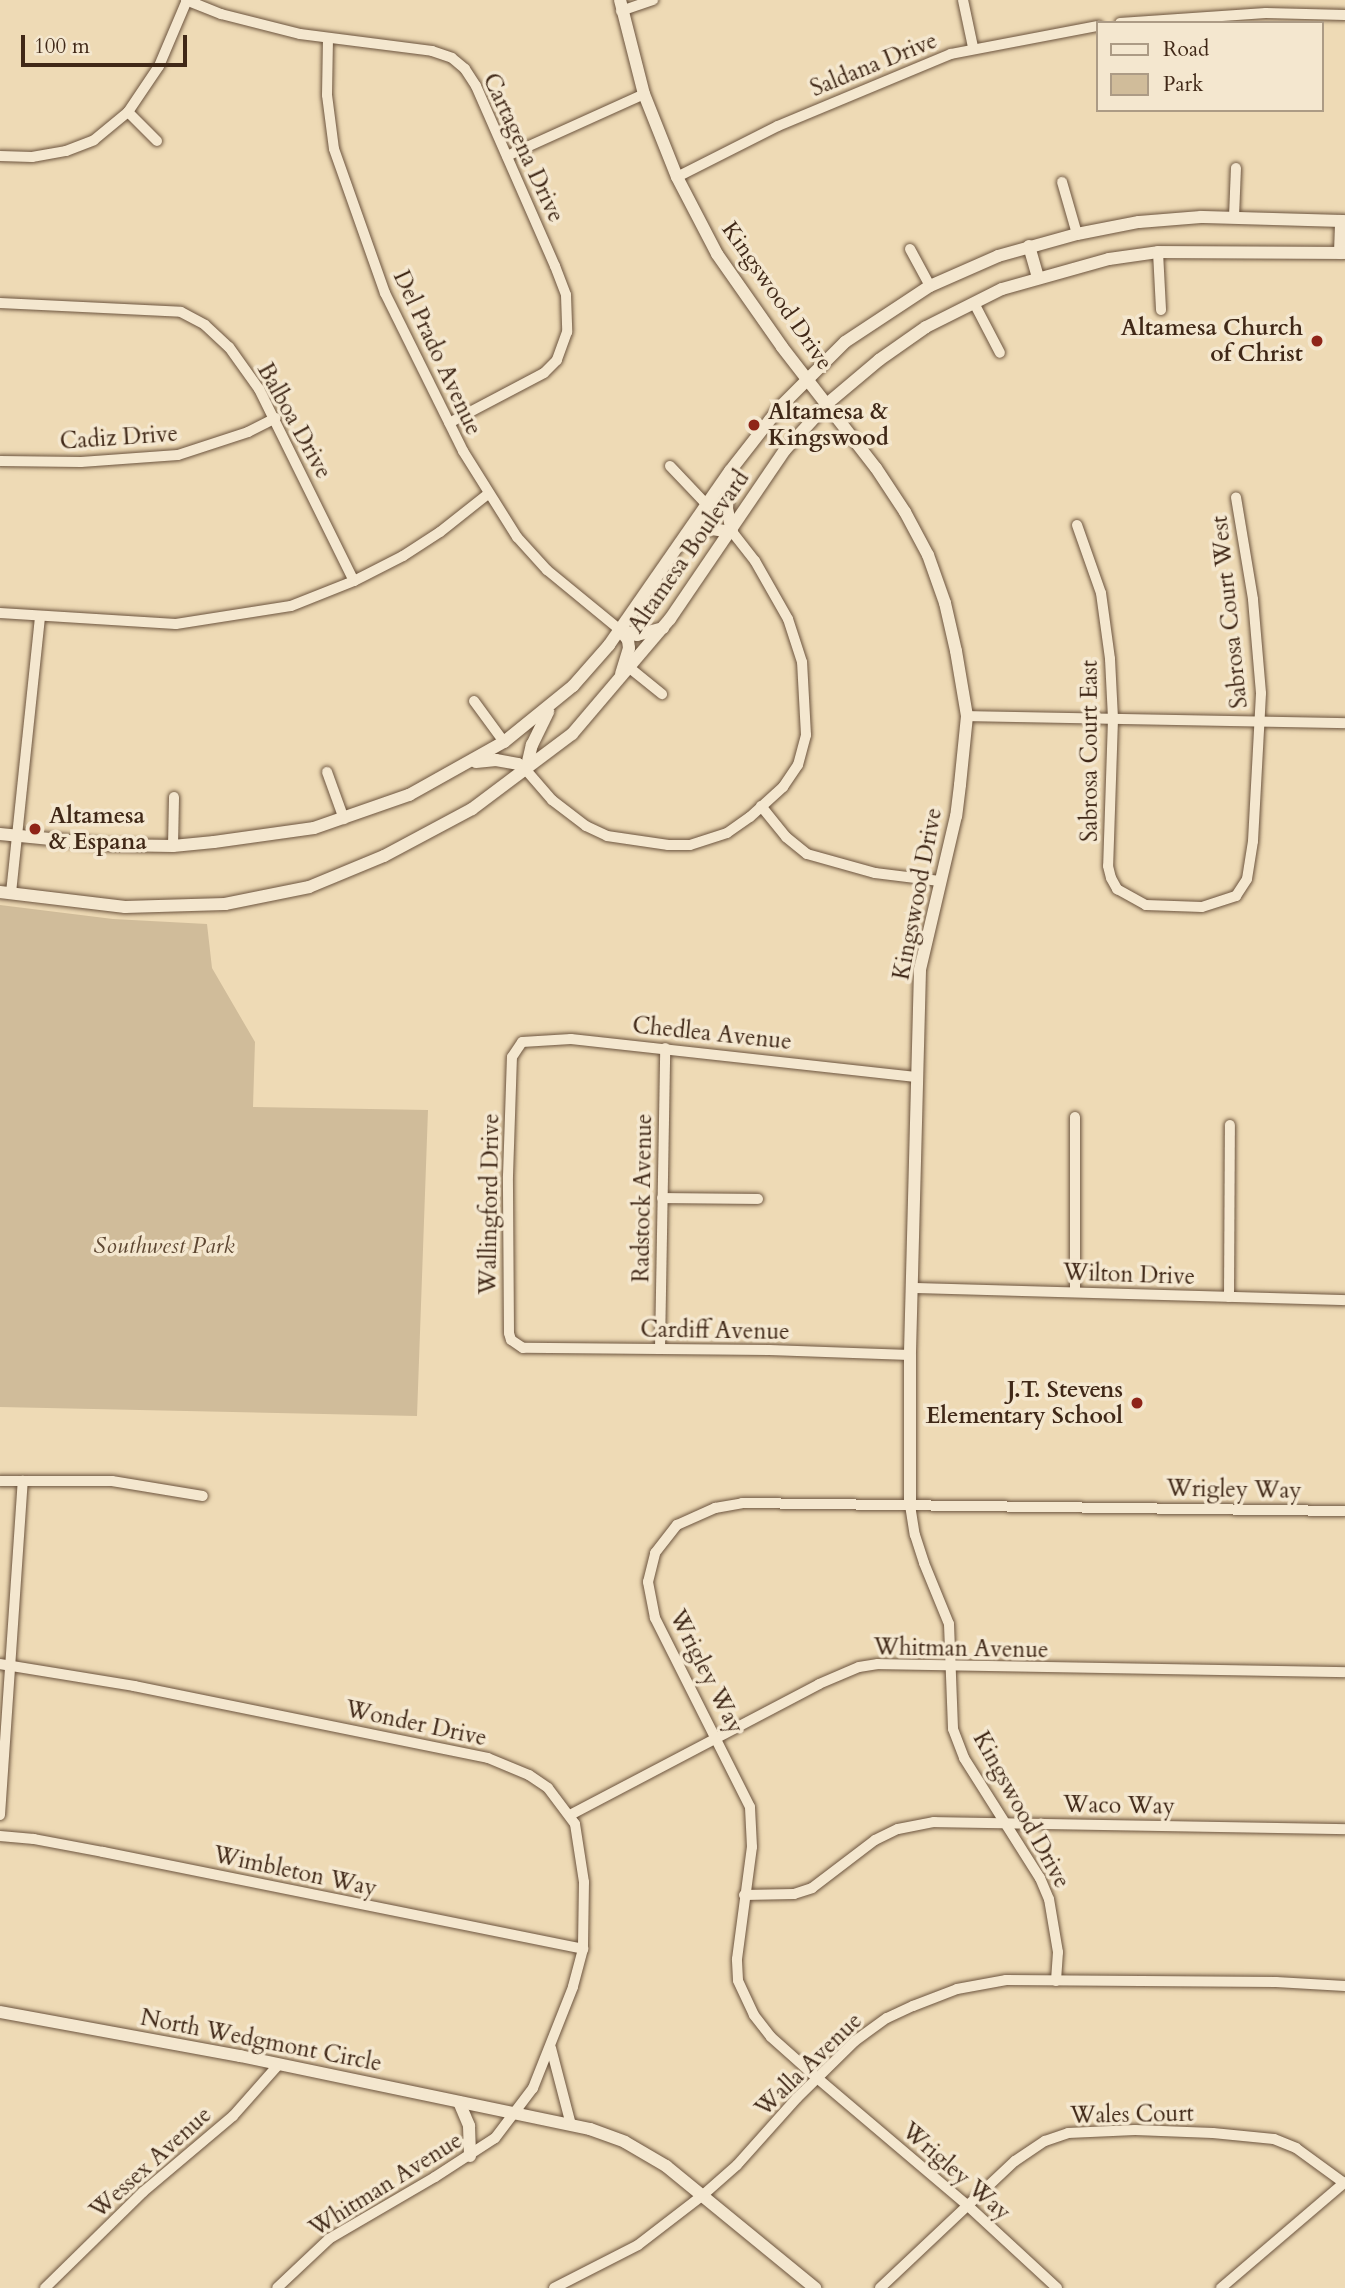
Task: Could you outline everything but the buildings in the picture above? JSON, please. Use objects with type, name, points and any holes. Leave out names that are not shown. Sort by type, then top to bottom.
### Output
[{"type":"main road","name":"Kingswood Drive","points":[[620,5],[644,94],[677,177],[717,254],[876,468],[928,555],[945,603],[967,716],[956,816],[920,970],[910,1355],[910,1505]]},
{"type":"main road","name":"Altamesa Boulevard","points":[[0,834],[111,845],[173,846],[282,834],[344,819],[409,795],[470,763],[504,741],[573,686],[620,630],[759,432],[807,378],[845,342],[930,286],[998,256],[1029,246],[1139,222],[1234,218],[1343,221]]},
{"type":"main road","points":[[1343,221],[1343,253]]},
{"type":"main road","points":[[1029,246],[1038,278]]},
{"type":"main road","name":"Altamesa Boulevard","points":[[6,893],[125,906],[225,904],[276,894],[342,874],[404,846],[472,809],[572,734],[663,628],[732,532],[785,450],[828,403],[907,340],[1002,289],[1109,259],[1158,253],[1343,253]]},
{"type":"main road","points":[[687,536],[712,529],[732,532],[727,508],[730,471]]},
{"type":"main road","points":[[620,630],[637,635],[663,628]]},
{"type":"main road","points":[[615,686],[627,663],[629,648],[628,640],[620,630]]},
{"type":"main road","points":[[470,763],[496,760],[518,764],[526,770],[532,745],[551,705]]},
{"type":"main road","name":"North Wedgmont Circle","points":[[0,2012],[279,2064],[571,2125],[625,2142],[704,2195],[815,2288]]},
{"type":"main road","points":[[460,2102],[469,2126],[470,2156]]},
{"type":"street","points":[[0,156],[32,157],[66,151],[94,140],[128,112],[159,66],[187,0]]},
{"type":"street","name":"Cartagena Drive","points":[[187,0],[221,14],[328,38],[415,47],[452,58],[465,69],[476,86],[566,295],[567,332],[557,360],[544,373],[449,423]]},
{"type":"street","points":[[620,5],[653,0]]},
{"type":"street","points":[[963,0],[973,47]]},
{"type":"street","points":[[1149,21],[1266,13],[1345,15]]},
{"type":"street","name":"Saldana Drive","points":[[677,177],[778,126],[900,73],[973,47],[1096,26]]},
{"type":"street","name":"Del Prado Avenue","points":[[328,38],[327,95],[334,149],[384,293],[449,423],[488,494],[517,537],[547,570],[620,630]]},
{"type":"street","points":[[507,156],[644,94]]},
{"type":"street","points":[[128,112],[157,141]]},
{"type":"street","points":[[1234,218],[1236,167]]},
{"type":"street","points":[[1062,182],[1077,234]]},
{"type":"street","points":[[910,249],[930,286]]},
{"type":"street","points":[[1158,253],[1161,310]]},
{"type":"street","name":"Balboa Drive","points":[[0,303],[181,312],[191,316],[229,347],[275,418],[354,581]]},
{"type":"street","points":[[974,303],[1000,353]]},
{"type":"street","name":"Cadiz Drive","points":[[0,461],[81,462],[178,455],[248,432],[275,418]]},
{"type":"street","name":"Altamesa Boulevard","points":[[670,466],[707,505]]},
{"type":"street","points":[[0,613],[176,624],[291,606],[354,581],[440,533],[488,494]]},
{"type":"street","name":"Sabrosa Court West","points":[[1162,906],[1202,907],[1228,900],[1236,896],[1247,879],[1253,841],[1261,721],[1253,599],[1236,496]]},
{"type":"street","name":"Sabrosa Court East","points":[[1077,525],[1101,593],[1110,659],[1113,719],[1108,866],[1117,889],[1132,900],[1162,906]]},
{"type":"street","points":[[526,770],[552,800],[586,825],[607,836],[641,843],[679,845],[707,841],[727,833],[783,787],[798,765],[806,735],[806,687],[802,662],[788,619],[755,561],[732,532]]},
{"type":"street","points":[[6,893],[19,836],[40,617]]},
{"type":"street","name":"Altamesa Boulevard","points":[[631,668],[662,694]]},
{"type":"street","points":[[474,701],[504,741]]},
{"type":"street","points":[[967,716],[1345,723]]},
{"type":"street","points":[[327,772],[344,819]]},
{"type":"street","points":[[173,797],[173,846]]},
{"type":"street","points":[[761,806],[786,837],[807,854],[875,873],[940,881]]},
{"type":"street","name":"Chedlea Avenue","points":[[512,1057],[522,1042],[571,1039],[916,1077]]},
{"type":"street","name":"Radstock Avenue","points":[[660,1349],[665,1048]]},
{"type":"street","name":"Wallingford Drive","points":[[512,1057],[508,1176],[509,1333],[511,1340],[520,1347]]},
{"type":"street","points":[[1074,1292],[1075,1117]]},
{"type":"street","points":[[1228,1297],[1230,1125]]},
{"type":"street","points":[[662,1198],[758,1199]]},
{"type":"street","name":"Wilton Drive","points":[[912,1288],[1345,1300]]},
{"type":"street","name":"Cardiff Avenue","points":[[520,1347],[910,1355]]},
{"type":"street","points":[[0,1481],[112,1481],[203,1496]]},
{"type":"street","points":[[0,1815],[6,1665],[23,1481]]},
{"type":"street","name":"Wrigley Way","points":[[1057,2288],[967,2205],[771,2037],[744,1998],[737,1959],[752,1847],[750,1807],[719,1739],[655,1618],[648,1582],[655,1553],[665,1536],[677,1525],[695,1516],[742,1503],[1345,1511]]},
{"type":"street","name":"Kingswood Drive","points":[[910,1505],[918,1545],[948,1624],[953,1729],[964,1758],[1006,1823],[1049,1899],[1058,1952],[1056,1981]]},
{"type":"street","name":"Whitman Avenue","points":[[570,1815],[719,1739],[819,1684],[859,1667],[878,1664],[1345,1672]]},
{"type":"street","name":"Wonder Drive","points":[[6,1665],[134,1686],[488,1758],[529,1775],[548,1788],[570,1815],[579,1837],[582,1856],[583,1949],[573,1987],[551,2048],[533,2088],[514,2114]]},
{"type":"street","name":"Waco Way","points":[[744,1895],[794,1894],[812,1888],[852,1856],[898,1829],[934,1822],[1345,1829]]},
{"type":"street","name":"Wimbleton Way","points":[[0,1836],[34,1839],[91,1850],[583,1949]]},
{"type":"street","name":"Walla Avenue","points":[[554,2288],[638,2245],[704,2195],[737,2165],[855,2041],[887,2018],[957,1989],[1006,1980],[1276,1982],[1345,1986]]},
{"type":"street","points":[[551,2048],[571,2125]]},
{"type":"street","name":"Wessex Avenue","points":[[45,2288],[143,2192],[233,2116],[279,2064]]},
{"type":"street","name":"Whitman Avenue","points":[[277,2288],[329,2239],[470,2156],[495,2138],[514,2114]]},
{"type":"street","name":"Wales Court","points":[[880,2288],[936,2239],[967,2205],[1015,2161],[1045,2141],[1068,2133],[1135,2130],[1273,2139],[1296,2148],[1345,2183]]},
{"type":"street","points":[[1221,2288],[1345,2183]]},
{"type":"green space","name":"Southwest Park","points":[[0,905],[113,919],[207,924],[212,968],[255,1042],[253,1107],[428,1110],[417,1416],[0,1407]]},
{"type":"place","name":"Altamesa Church of Christ","points":[[1317,341]]},
{"type":"place","name":"Altamesa & Kingswood","points":[[754,425]]},
{"type":"place","name":"Altamesa & Espana","points":[[35,829]]},
{"type":"place","name":"J.T. Stevens Elementary School","points":[[1137,1403]]}]
